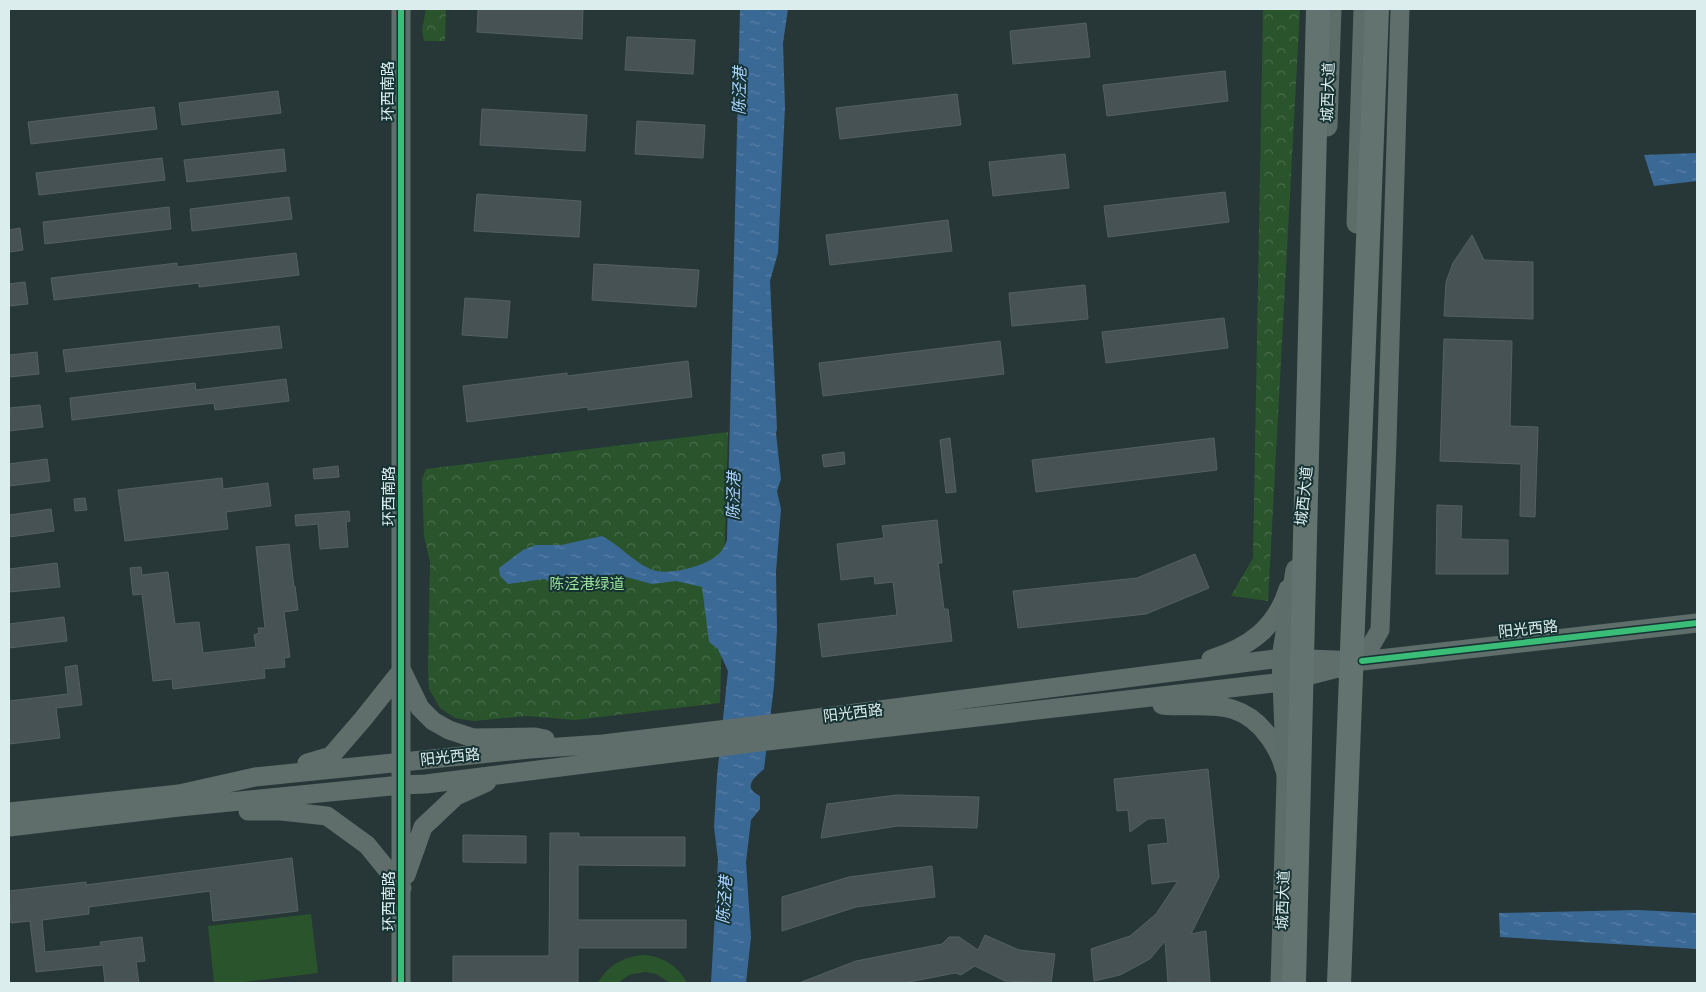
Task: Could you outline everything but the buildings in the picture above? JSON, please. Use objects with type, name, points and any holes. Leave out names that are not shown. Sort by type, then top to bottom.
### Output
[{"type":"highway","points":[[1294,983],[1318,9]]},
{"type":"highway","points":[[1339,983],[1377,9]]},
{"type":"main road","name":"环西南路","points":[[401,9],[401,983]]},
{"type":"main road","name":"城西大道","points":[[1280,983],[1287,780],[1282,658],[1298,556],[1316,388],[1331,9]]},
{"type":"main road","points":[[1347,983],[1362,661],[1346,564],[1364,9]]},
{"type":"main road","points":[[777,731],[1109,701],[1283,682],[1362,661],[1380,630],[1400,9]]},
{"type":"main road","points":[[1169,672],[1230,653],[1261,634],[1283,604],[1298,556]]},
{"type":"main road","name":"阳光西路","points":[[9,827],[212,804],[502,775],[710,739],[777,731],[1169,672],[1282,658],[1362,661],[1697,623]]},
{"type":"main road","points":[[255,777],[332,756],[402,670],[420,708],[433,721],[449,730],[473,738],[536,737],[570,746]]},
{"type":"main road","points":[[1109,701],[1172,706],[1212,705],[1232,708],[1251,718],[1264,730],[1281,755],[1287,780]]},
{"type":"main road","name":"阳光西路","points":[[9,812],[179,794],[255,777],[570,746],[710,739]]},
{"type":"main road","points":[[402,888],[423,826],[456,796],[502,775]]},
{"type":"main road","points":[[212,804],[250,811],[282,811],[327,816],[367,845],[402,888]]},
{"type":"green space","points":[[426,9],[446,9],[445,41],[424,41],[422,30]]},
{"type":"green space","points":[[1263,9],[1300,9],[1268,601],[1231,596],[1253,558]]},
{"type":"green space","name":"陈泾港绿道","points":[[728,432],[720,703],[575,720],[527,716],[474,721],[455,718],[440,708],[429,689],[430,562],[424,536],[422,479],[426,469]]},
{"type":"green space","points":[[311,914],[318,973],[236,983],[214,983],[208,926]]},
{"type":"green space","points":[[645,955],[670,963],[687,983],[670,983],[656,974],[645,972],[629,975],[618,983],[598,983],[607,971],[617,963],[630,957]]},
{"type":"water","name":"陈泾港","points":[[740,9],[788,9],[783,43],[785,107],[778,253],[770,281],[776,433],[781,479],[777,491],[781,509],[776,572],[777,629],[774,686],[764,769],[754,779],[751,786],[755,793],[760,796],[760,809],[751,820],[746,862],[751,937],[746,983],[711,983],[718,860],[714,827],[717,776],[728,671],[718,649],[709,642],[702,587],[676,581],[652,584],[615,574],[567,586],[544,579],[508,584],[500,576],[499,568],[523,550],[536,545],[561,545],[602,536],[650,569],[666,572],[676,571],[705,563],[720,552],[727,540]]},
{"type":"water","points":[[1697,153],[1697,181],[1654,186],[1644,155]]},
{"type":"water","points":[[1638,910],[1697,913],[1697,949],[1500,937],[1499,913]]},
{"type":"cycle path","points":[[401,9],[401,983]]},
{"type":"cycle path","points":[[1362,661],[1697,623]]}]
